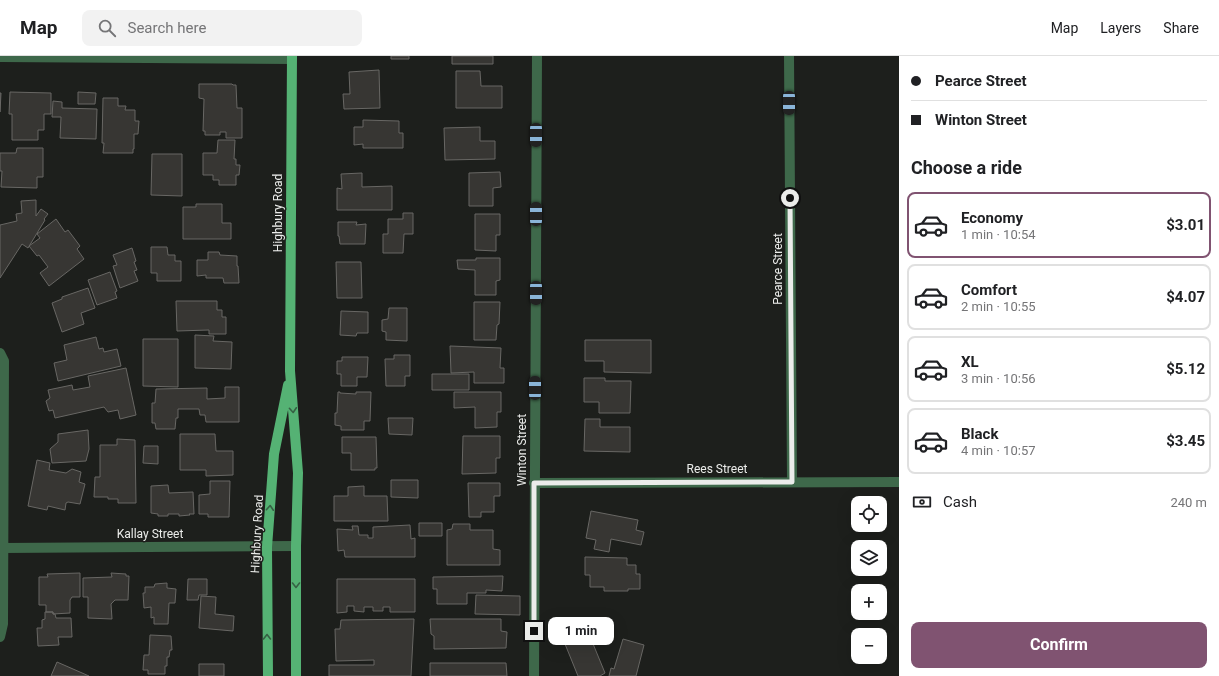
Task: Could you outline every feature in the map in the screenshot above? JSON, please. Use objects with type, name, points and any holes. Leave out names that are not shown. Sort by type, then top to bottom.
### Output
[{"type":"main road","name":"Highbury Road","points":[[292,57],[290,371],[298,473],[296,546],[296,676]]},
{"type":"main road","name":"Highbury Road","points":[[268,676],[267,547],[274,454],[290,371]]},
{"type":"street","name":"Winton Street","points":[[534,676],[537,56]]},
{"type":"street","name":"Pearce Street","points":[[789,56],[792,482]]},
{"type":"street","points":[[4,57],[292,57]]},
{"type":"street","points":[[0,353],[4,361],[3,624],[0,637]]},
{"type":"street","name":"Rees Street","points":[[534,483],[899,482]]},
{"type":"street","name":"Kallay Street","points":[[3,548],[296,546]]},
{"type":"building","points":[[391,56],[409,56],[409,59],[391,59]]},
{"type":"building","points":[[452,56],[493,56],[493,64],[452,64]]},
{"type":"building","points":[[379,70],[380,108],[344,109],[343,94],[350,94],[349,72]]},
{"type":"building","points":[[456,71],[480,71],[481,86],[502,86],[502,108],[456,108]]},
{"type":"building","points":[[199,84],[236,85],[237,108],[242,108],[242,138],[226,138],[226,132],[220,132],[220,135],[205,135],[205,131],[203,131],[204,99],[199,98]]},
{"type":"building","points":[[10,92],[51,93],[51,114],[44,114],[44,130],[38,130],[38,140],[12,140],[12,114],[9,114]]},
{"type":"building","points":[[78,92],[96,93],[95,104],[78,104]]},
{"type":"building","points":[[103,98],[118,98],[118,106],[126,106],[125,110],[135,110],[135,121],[139,121],[138,134],[134,134],[133,153],[103,153]]},
{"type":"building","points":[[53,101],[62,102],[62,108],[97,109],[96,139],[60,138],[61,117],[52,117]]},
{"type":"building","points":[[363,120],[399,121],[399,133],[403,133],[403,148],[363,148],[363,144],[354,145],[354,127],[363,127]]},
{"type":"building","points":[[480,127],[480,141],[495,141],[495,159],[445,160],[444,128]]},
{"type":"building","points":[[218,140],[235,140],[234,159],[236,159],[236,165],[240,165],[239,175],[236,175],[236,185],[219,185],[219,180],[213,180],[213,175],[203,175],[203,153],[217,153]]},
{"type":"building","points":[[17,148],[43,148],[43,177],[37,177],[37,188],[1,187],[2,171],[0,171],[0,153],[16,153]]},
{"type":"building","points":[[152,154],[182,154],[182,196],[151,195]]},
{"type":"building","points":[[500,172],[501,187],[493,188],[493,206],[469,206],[469,173]]},
{"type":"building","points":[[362,173],[362,187],[392,186],[392,210],[337,210],[337,188],[342,189],[341,174]]},
{"type":"building","points":[[36,200],[36,216],[41,209],[48,214],[28,248],[22,244],[0,278],[0,225],[17,221],[16,214],[22,213],[21,201]]},
{"type":"building","points":[[196,204],[222,204],[222,223],[231,223],[231,239],[183,239],[183,207],[196,207]]},
{"type":"building","points":[[403,213],[413,213],[413,234],[404,234],[403,253],[383,253],[383,234],[388,234],[388,219],[403,219]]},
{"type":"building","points":[[475,214],[500,214],[500,235],[496,235],[496,251],[475,250]]},
{"type":"building","points":[[56,219],[65,232],[68,230],[80,246],[77,249],[84,259],[49,286],[40,273],[48,267],[39,255],[37,256],[29,246],[40,238],[37,234]]},
{"type":"building","points":[[338,222],[357,222],[356,225],[366,224],[365,244],[340,244],[338,236]]},
{"type":"building","points":[[151,247],[167,247],[168,255],[175,255],[175,261],[181,261],[181,281],[157,281],[157,273],[151,273]]},
{"type":"building","points":[[132,248],[137,270],[134,271],[138,281],[120,288],[113,266],[117,265],[113,255]]},
{"type":"building","points":[[208,252],[219,252],[220,255],[237,256],[239,283],[224,283],[223,278],[206,278],[206,275],[197,276],[197,260],[208,260]]},
{"type":"building","points":[[476,258],[500,258],[500,280],[496,281],[496,295],[475,295],[475,270],[458,269],[457,260],[476,260]]},
{"type":"building","points":[[336,262],[361,262],[362,298],[337,298]]},
{"type":"building","points":[[110,272],[117,291],[115,292],[117,298],[97,305],[88,280]]},
{"type":"building","points":[[88,288],[95,308],[81,313],[84,324],[62,332],[52,303],[62,299],[62,297]]},
{"type":"building","points":[[176,301],[217,301],[217,310],[222,310],[222,317],[226,317],[226,334],[209,334],[209,330],[177,331]]},
{"type":"building","points":[[474,302],[500,302],[499,324],[497,325],[496,340],[474,340]]},
{"type":"building","points":[[389,308],[407,308],[407,341],[386,340],[386,332],[382,331],[382,320],[388,319]]},
{"type":"building","points":[[341,311],[368,312],[368,333],[357,333],[356,336],[340,335]]},
{"type":"building","points":[[195,335],[214,336],[213,341],[232,342],[231,369],[195,368]]},
{"type":"building","points":[[96,337],[99,349],[103,348],[104,352],[117,349],[121,366],[58,381],[54,363],[67,360],[64,345]]},
{"type":"building","points":[[143,339],[178,339],[178,387],[143,386]]},
{"type":"building","points":[[585,340],[651,340],[651,373],[604,372],[604,361],[585,361]]},
{"type":"building","points":[[450,346],[501,348],[500,368],[504,368],[504,383],[474,383],[474,372],[451,373]]},
{"type":"building","points":[[394,355],[410,355],[410,376],[405,376],[405,386],[386,386],[385,359],[394,359]]},
{"type":"building","points":[[342,357],[368,357],[367,377],[357,377],[357,386],[341,386],[341,374],[337,374],[337,361],[342,361]]},
{"type":"building","points":[[126,368],[136,415],[120,419],[118,410],[108,412],[104,407],[55,418],[53,410],[49,411],[46,401],[50,398],[48,390],[72,385],[73,390],[90,387],[88,376]]},
{"type":"building","points":[[432,374],[469,374],[469,390],[432,390]]},
{"type":"building","points":[[584,378],[605,378],[605,381],[631,381],[630,413],[599,413],[599,402],[584,402]]},
{"type":"building","points":[[225,387],[239,387],[239,422],[206,422],[205,415],[200,415],[199,409],[178,409],[178,418],[176,418],[175,429],[156,429],[155,423],[152,423],[152,403],[155,403],[156,389],[207,388],[207,399],[225,398]]},
{"type":"building","points":[[338,392],[356,394],[356,392],[371,392],[370,421],[364,421],[364,430],[341,430],[341,426],[335,425]]},
{"type":"building","points":[[454,392],[501,392],[501,412],[497,412],[497,427],[475,428],[475,407],[454,408]]},
{"type":"building","points":[[388,418],[413,418],[412,435],[389,434]]},
{"type":"building","points":[[585,419],[600,419],[600,427],[630,427],[630,452],[584,451]]},
{"type":"building","points":[[88,430],[89,449],[86,461],[52,463],[50,449],[58,442],[58,434]]},
{"type":"building","points":[[180,434],[215,434],[216,451],[233,451],[233,475],[206,476],[206,470],[180,470]]},
{"type":"building","points":[[463,436],[500,436],[500,458],[496,458],[496,473],[462,474]]},
{"type":"building","points":[[342,437],[376,437],[377,468],[375,468],[375,470],[351,470],[351,453],[342,453]]},
{"type":"building","points":[[117,439],[135,440],[136,503],[118,503],[118,499],[94,497],[95,477],[100,477],[100,445],[117,445]]},
{"type":"building","points":[[144,446],[158,446],[158,464],[143,463]]},
{"type":"building","points":[[37,460],[50,463],[49,470],[66,473],[72,469],[81,472],[79,482],[85,484],[80,504],[68,502],[66,503],[65,510],[48,506],[47,510],[28,506]]},
{"type":"building","points":[[391,480],[418,480],[418,498],[391,497]]},
{"type":"building","points":[[210,481],[230,481],[229,517],[208,517],[208,514],[199,514],[199,495],[210,494]]},
{"type":"building","points":[[468,483],[500,483],[500,496],[494,496],[494,512],[481,512],[481,517],[469,517]]},
{"type":"building","points":[[168,485],[169,493],[193,492],[194,514],[179,516],[179,514],[168,514],[168,516],[158,516],[158,514],[151,513],[151,486]]},
{"type":"building","points":[[364,486],[364,496],[387,496],[388,521],[334,521],[334,496],[348,496],[348,487]]},
{"type":"building","points":[[591,511],[638,520],[636,530],[644,532],[641,545],[611,539],[609,552],[594,549],[596,540],[586,538]]},
{"type":"building","points":[[419,523],[442,523],[442,536],[419,536]]},
{"type":"building","points":[[453,524],[470,524],[470,530],[493,530],[493,549],[500,550],[500,565],[447,565],[447,530],[452,529]]},
{"type":"building","points":[[410,525],[411,539],[415,538],[415,557],[345,557],[344,550],[338,551],[337,529],[353,530],[352,526],[358,526],[359,535],[368,535],[368,538],[373,538],[373,527]]},
{"type":"building","points":[[585,557],[627,558],[627,565],[636,565],[636,574],[640,574],[640,589],[628,589],[628,591],[604,591],[604,587],[590,587],[590,575],[585,575]]},
{"type":"building","points":[[80,573],[80,597],[72,597],[70,600],[70,613],[53,614],[53,612],[46,612],[46,605],[39,605],[39,577],[48,577],[47,574]]},
{"type":"building","points":[[111,573],[126,574],[126,576],[129,576],[128,600],[115,600],[111,604],[112,619],[88,618],[88,597],[83,597],[83,578],[112,577]]},
{"type":"building","points":[[503,576],[502,591],[486,590],[486,593],[467,593],[467,604],[437,604],[437,589],[433,589],[433,577]]},
{"type":"building","points":[[188,579],[207,579],[207,595],[199,595],[198,600],[187,600]]},
{"type":"building","points":[[337,579],[415,579],[415,612],[390,612],[390,607],[383,607],[383,611],[373,611],[373,607],[364,607],[364,612],[354,611],[354,606],[347,606],[347,612],[337,613]]},
{"type":"building","points":[[167,583],[167,588],[176,589],[175,603],[169,603],[168,624],[154,624],[154,617],[151,618],[151,607],[144,608],[143,593],[145,593],[145,587],[154,587],[155,584]]},
{"type":"building","points":[[476,595],[520,596],[520,615],[475,614]]},
{"type":"building","points":[[201,596],[216,597],[215,614],[234,616],[233,631],[199,628]]},
{"type":"building","points":[[45,612],[53,612],[56,618],[71,618],[72,637],[58,637],[59,645],[38,646],[37,628],[42,628],[42,620],[45,619]]},
{"type":"building","points":[[414,619],[411,676],[329,676],[329,665],[374,665],[374,660],[336,661],[335,629],[340,629],[341,620]]},
{"type":"building","points":[[430,619],[501,619],[501,631],[507,632],[506,648],[434,649],[434,636],[431,634]]},
{"type":"building","points":[[589,634],[605,673],[600,676],[578,676],[565,644]]},
{"type":"building","points":[[150,635],[171,636],[172,650],[170,650],[169,657],[167,657],[165,674],[148,674],[148,670],[143,670],[144,655],[149,655]]},
{"type":"building","points":[[623,639],[644,645],[636,676],[609,676],[611,668],[614,669]]},
{"type":"building","points":[[57,662],[89,676],[51,676]]},
{"type":"building","points":[[430,663],[506,663],[507,676],[430,676]]},
{"type":"building","points":[[199,664],[224,664],[224,676],[199,676]]},
{"type":"route","points":[[534,631],[534,483],[792,482],[790,198]]}]
